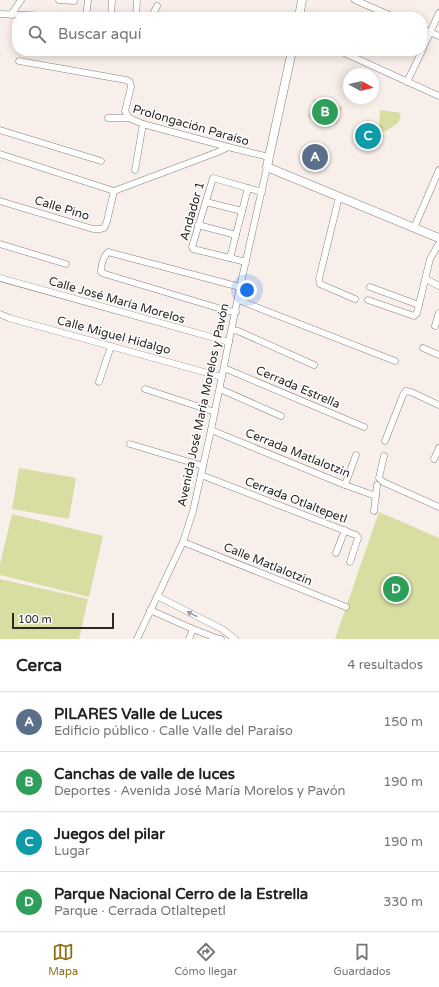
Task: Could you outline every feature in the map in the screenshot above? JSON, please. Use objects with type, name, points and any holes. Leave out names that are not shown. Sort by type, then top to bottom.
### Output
[{"type":"street","points":[[13,12],[21,0]]},
{"type":"street","points":[[59,0],[74,1]]},
{"type":"street","points":[[87,12],[88,0]]},
{"type":"street","points":[[111,12],[112,0]]},
{"type":"street","points":[[136,12],[137,0]]},
{"type":"street","points":[[300,12],[302,0]]},
{"type":"street","points":[[355,0],[383,12]]},
{"type":"street","points":[[154,12],[156,6]]},
{"type":"street","points":[[427,39],[439,13]]},
{"type":"street","points":[[0,14],[11,15]]},
{"type":"street","points":[[427,31],[439,36]]},
{"type":"street","name":"Avenida José María Morelos y Pavón","points":[[137,639],[156,596],[183,542],[193,511],[291,56]]},
{"type":"street","points":[[351,56],[439,96]]},
{"type":"street","points":[[407,82],[420,56]]},
{"type":"street","points":[[19,61],[126,80],[130,82],[131,87],[125,111],[129,118]]},
{"type":"street","name":"Prolongación Paraíso","points":[[108,118],[129,118],[143,124],[228,148],[269,157]]},
{"type":"street","points":[[136,170],[143,124]]},
{"type":"street","points":[[0,130],[101,161]]},
{"type":"street","points":[[0,154],[114,191],[228,148]]},
{"type":"street","points":[[267,167],[439,238]]},
{"type":"street","points":[[414,228],[439,170]]},
{"type":"street","name":"Andador 1","points":[[230,258],[193,249],[192,247],[213,178],[248,188]]},
{"type":"street","points":[[246,262],[230,258],[248,188],[262,192]]},
{"type":"street","name":"Calle Pino","points":[[0,201],[93,229],[100,229],[104,228],[107,221],[114,191]]},
{"type":"street","points":[[339,197],[320,284],[355,299]]},
{"type":"street","points":[[206,202],[242,210]]},
{"type":"street","points":[[198,225],[236,235]]},
{"type":"street","points":[[0,244],[66,264]]},
{"type":"street","points":[[368,300],[414,316],[417,313],[430,259],[439,244]]},
{"type":"street","points":[[236,312],[105,274],[102,272],[101,268],[105,255],[108,252],[240,287]]},
{"type":"street","name":"Calle José María Morelos","points":[[0,278],[229,342]]},
{"type":"street","points":[[426,279],[439,286]]},
{"type":"street","points":[[370,287],[418,305]]},
{"type":"street","points":[[238,300],[395,361]]},
{"type":"street","points":[[434,326],[439,313]]},
{"type":"street","name":"Calle Miguel Hidalgo","points":[[0,314],[9,318],[222,377]]},
{"type":"street","points":[[232,330],[238,331],[314,364]]},
{"type":"street","points":[[99,382],[111,346]]},
{"type":"street","points":[[423,348],[439,355]]},
{"type":"street","name":"Cerrada Estrella","points":[[224,368],[364,427]]},
{"type":"street","points":[[145,389],[215,412]]},
{"type":"street","points":[[220,389],[281,416]]},
{"type":"street","points":[[385,441],[403,395],[406,391],[439,405]]},
{"type":"street","name":"Cerrada Matlalotzin","points":[[211,430],[345,485],[376,496]]},
{"type":"street","points":[[130,444],[203,466]]},
{"type":"street","points":[[434,460],[439,448]]},
{"type":"street","points":[[345,485],[356,456]]},
{"type":"street","points":[[384,456],[380,478],[383,482],[439,507]]},
{"type":"street","name":"Cerrada Otlaltepetl","points":[[201,475],[356,535],[358,538],[350,562]]},
{"type":"street","points":[[374,511],[377,485]]},
{"type":"street","points":[[336,553],[345,530]]},
{"type":"street","name":"Calle Matlalotzin","points":[[183,542],[346,607]]},
{"type":"street","points":[[156,596],[222,629],[224,637]]},
{"type":"street","points":[[150,610],[216,638],[224,637],[234,639]]},
{"type":"street","points":[[189,639],[193,629]]},
{"type":"green space","points":[[314,99],[342,107],[337,124],[308,117]]},
{"type":"green space","points":[[380,110],[401,113],[399,122],[386,131],[379,131]]},
{"type":"green space","points":[[19,468],[76,478],[69,519],[12,509]]},
{"type":"green space","points":[[379,512],[439,538],[439,639],[335,639]]},
{"type":"green space","points":[[12,514],[103,536],[89,597],[0,575],[0,564]]},
{"type":"green space","points":[[0,579],[88,599],[79,639],[0,639]]},
{"type":"place","name":"Canchas de valle de luces","points":[[325,112]]},
{"type":"place","name":"Juegos del pilar","points":[[368,136]]},
{"type":"place","name":"PILARES Valle de Luces","points":[[315,157]]},
{"type":"place","name":"Parque Nacional Cerro de la Estrella","points":[[396,589]]}]
